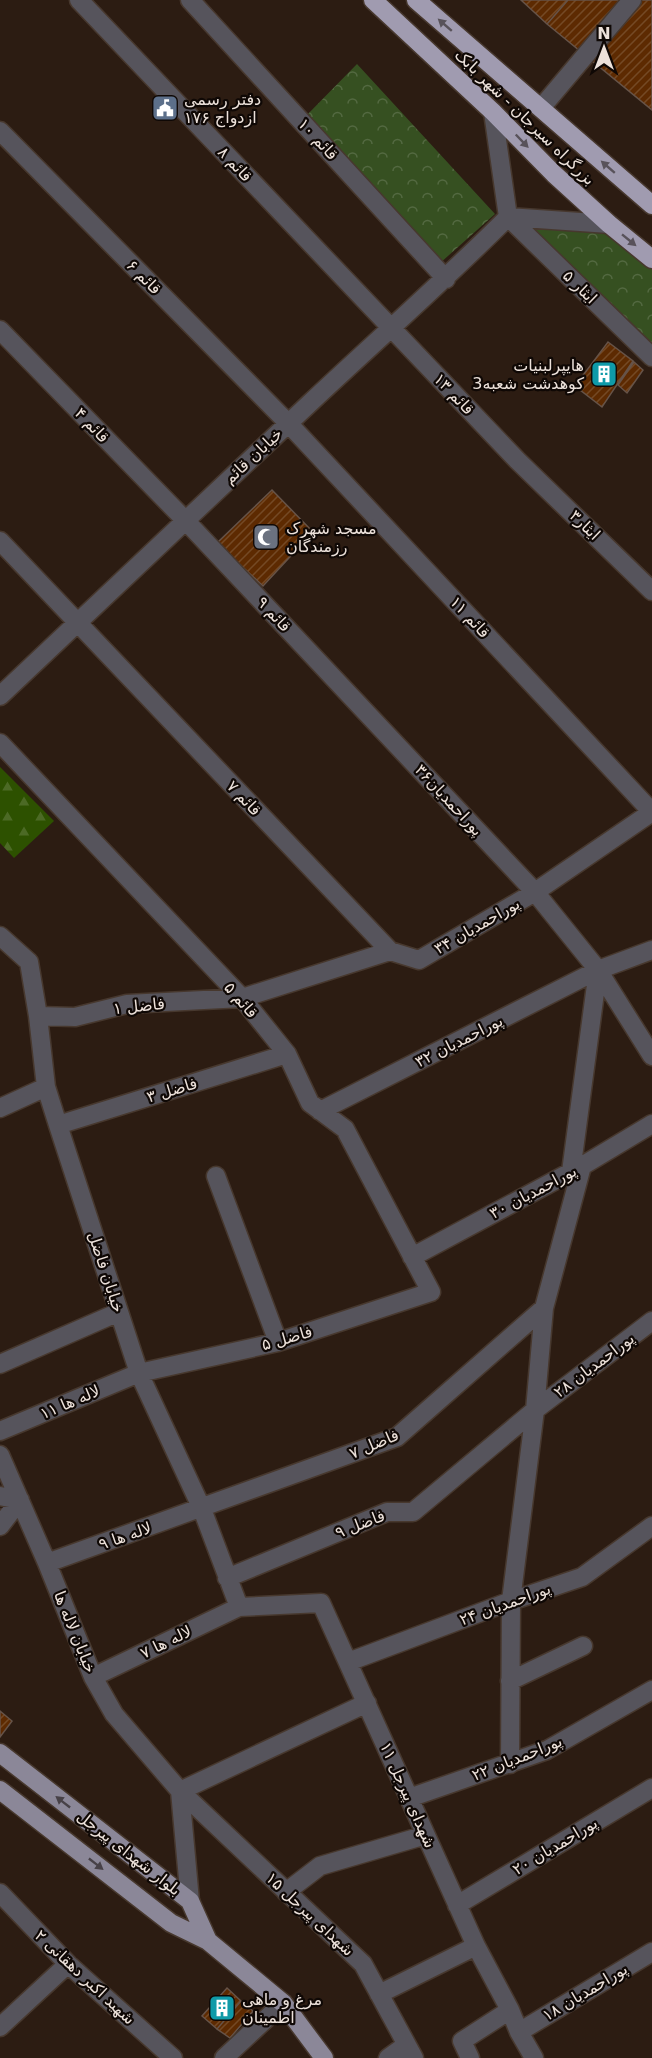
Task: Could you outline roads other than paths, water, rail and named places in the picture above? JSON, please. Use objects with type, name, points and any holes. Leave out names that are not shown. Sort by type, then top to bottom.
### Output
[{"type":"highway","name":"بزرگراه سیرجان - شهر بابک","points":[[373,0],[493,112],[554,174],[652,259]]},
{"type":"highway","name":"بزرگراه سیرجان - شهر بابک","points":[[416,0],[652,205]]},
{"type":"main road","name":"بلوار شهدای پیرجل","points":[[0,1753],[190,1901],[208,1941]]},
{"type":"main road","name":"بلوار شهدای پیرجل","points":[[0,1791],[171,1923],[208,1941]]},
{"type":"main road","points":[[208,1941],[283,2003],[324,2058]]},
{"type":"street","name":"قائم ۸","points":[[79,0],[390,328]]},
{"type":"street","name":"قائم ۱۰","points":[[190,0],[446,279]]},
{"type":"street","points":[[541,108],[632,0]]},
{"type":"street","points":[[493,112],[508,217],[609,224]]},
{"type":"street","name":"قائم ۶","points":[[0,131],[288,423]]},
{"type":"street","name":"خیابان قائم","points":[[0,696],[288,423],[446,279],[508,217]]},
{"type":"street","name":"ایثار ۵","points":[[508,217],[652,357]]},
{"type":"street","name":"قائم ۱۳","points":[[390,328],[517,460]]},
{"type":"street","name":"قائم ۴","points":[[0,330],[185,520]]},
{"type":"street","name":"قائم ۱۱","points":[[288,423],[652,812]]},
{"type":"street","name":"ایثار۳","points":[[517,460],[652,591]]},
{"type":"street","name":"قائم ۹","points":[[185,520],[363,708]]},
{"type":"street","name":"قائم ۷","points":[[0,541],[390,951],[419,960]]},
{"type":"street","name":"پوراحمدیان۳۶","points":[[363,708],[535,892],[598,970],[652,1056]]},
{"type":"street","name":"قائم ۵","points":[[0,742],[242,998],[287,1054],[310,1103],[345,1129],[431,1292]]},
{"type":"street","name":"پوراحمدیان ۳۴","points":[[419,960],[535,892],[652,812]]},
{"type":"street","name":"خیابان فاضل","points":[[0,936],[29,962],[46,1088],[58,1125],[139,1373],[202,1509],[239,1606]]},
{"type":"street","name":"پوراحمدیان ۳۲","points":[[320,1112],[598,970],[652,950]]},
{"type":"street","name":"فاضل ۱","points":[[38,1016],[75,1017],[127,1004],[242,998],[390,951]]},
{"type":"street","points":[[510,1764],[511,1600],[535,1410],[544,1308],[576,1169],[598,970]]},
{"type":"street","name":"فاضل ۳","points":[[58,1125],[287,1054]]},
{"type":"street","points":[[0,1108],[46,1088]]},
{"type":"street","name":"پوراحمدیان ۳۰","points":[[412,1257],[576,1169],[652,1124]]},
{"type":"street","points":[[216,1176],[279,1342]]},
{"type":"street","name":"فاضل ۵","points":[[139,1373],[279,1342],[431,1292]]},
{"type":"street","name":"فاضل ۷","points":[[202,1509],[397,1437],[544,1308]]},
{"type":"street","points":[[0,1364],[119,1311]]},
{"type":"street","name":"پوراحمدیان ۲۸","points":[[535,1410],[652,1321]]},
{"type":"street","name":"لاله ها ۱۱","points":[[0,1431],[139,1373]]},
{"type":"street","name":"فاضل ۹","points":[[227,1578],[387,1512],[413,1512],[535,1410]]},
{"type":"street","name":"خیابان لاله ها","points":[[0,1455],[93,1677],[114,1714],[180,1791]]},
{"type":"street","points":[[0,1496],[20,1500],[0,1526]]},
{"type":"street","name":"لاله ها ۹","points":[[47,1563],[202,1509]]},
{"type":"street","name":"پوراحمدیان ۲۴","points":[[348,1662],[511,1600],[582,1576],[652,1526]]},
{"type":"street","name":"شهدای پیرجل ۱۱","points":[[239,1606],[321,1603],[476,1946],[534,2058]]},
{"type":"street","name":"لاله ها ۷","points":[[93,1677],[239,1606]]},
{"type":"street","points":[[510,1681],[583,1646]]},
{"type":"street","name":"پوراحمدیان ۲۲","points":[[409,1798],[547,1750],[652,1690]]},
{"type":"street","points":[[190,1901],[180,1791],[367,1703]]},
{"type":"street","name":"پوراحمدیان ۲۰","points":[[457,1905],[652,1788]]},
{"type":"street","name":"شهدای پیرجل ۱۵","points":[[180,1791],[363,1964],[410,2051]]},
{"type":"street","points":[[286,1892],[320,1866],[426,1834]]},
{"type":"street","name":"شهید اکبر دهقانی ۲","points":[[0,1893],[68,1964],[173,2058]]},
{"type":"street","points":[[379,1994],[476,1946]]},
{"type":"street","name":"پوراحمدیان ۱۸","points":[[519,2032],[652,1952]]},
{"type":"street","points":[[0,2026],[68,1964]]},
{"type":"street","points":[[230,2056],[283,2003]]},
{"type":"street","points":[[470,2058],[462,2041],[510,2010]]},
{"type":"street","points":[[388,2058],[410,2051]]},
{"type":"place","name":"دفتر رسمی ازدواج ۱۷۶","points":[[165,108]]},
{"type":"place","name":"هایپرلبنیات کوهدشت شعبه3","points":[[604,374]]},
{"type":"place","name":"مسجد شهرک رزمندگان","points":[[266,537]]},
{"type":"place","name":"مرغ و ماهی اطمینان","points":[[222,2008]]}]
